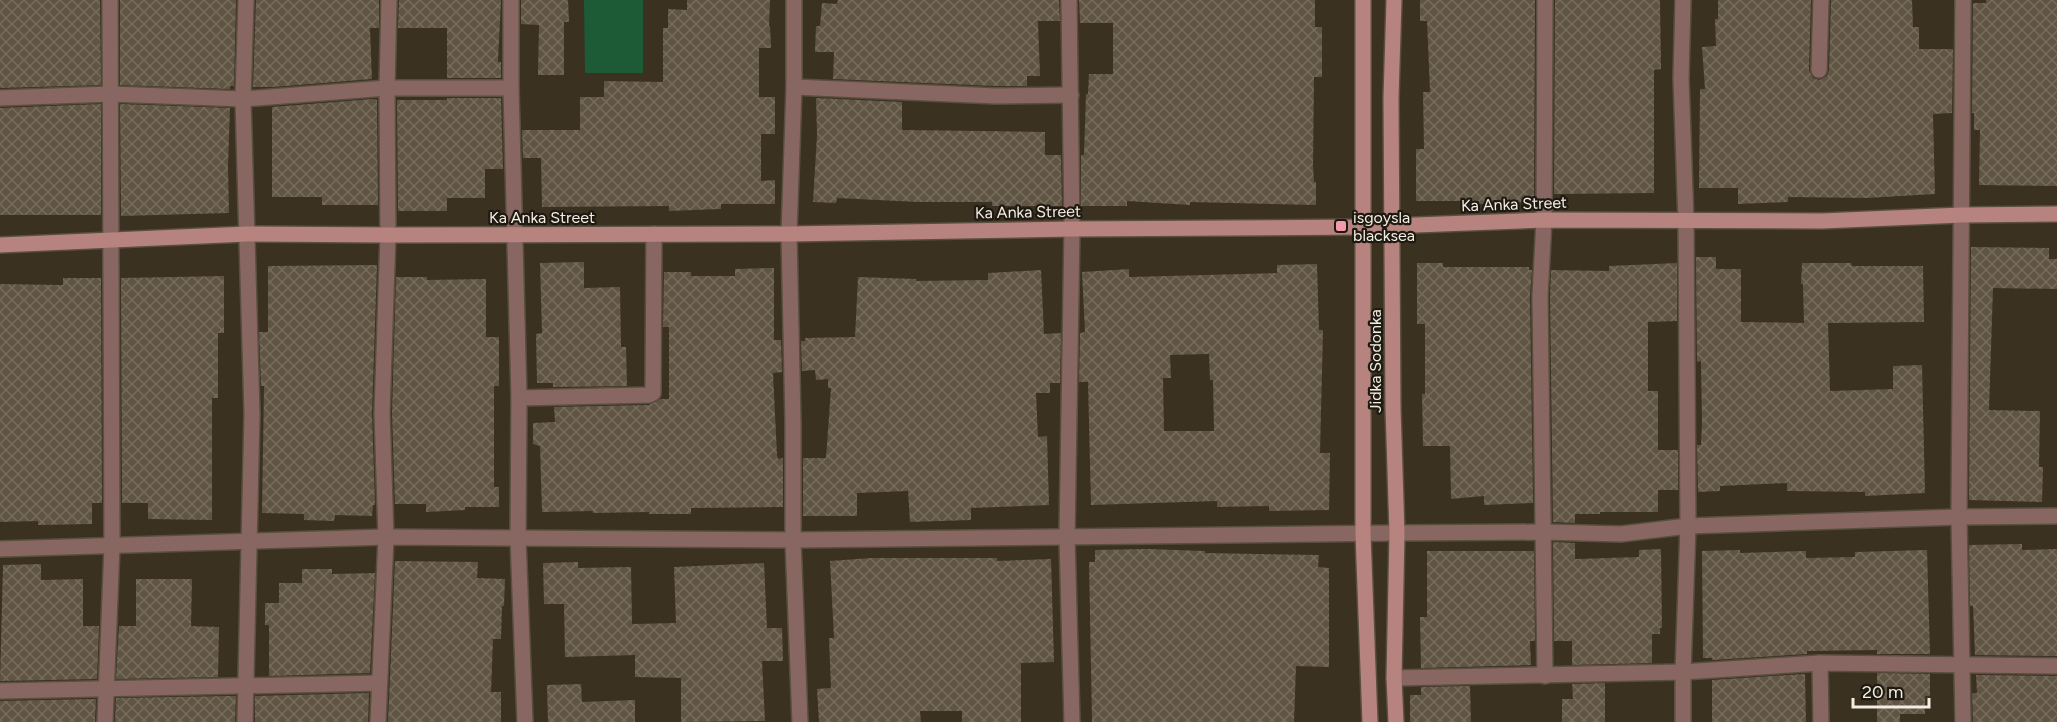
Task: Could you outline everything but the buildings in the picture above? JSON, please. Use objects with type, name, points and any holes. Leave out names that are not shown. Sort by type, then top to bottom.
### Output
[{"type":"street","points":[[105,722],[112,546],[110,0]]},
{"type":"street","points":[[245,722],[252,414],[243,99],[246,0]]},
{"type":"street","points":[[378,722],[386,537],[382,414],[388,235],[389,0]]},
{"type":"street","points":[[511,0],[519,398],[518,538],[525,722]]},
{"type":"street","points":[[794,0],[794,87],[789,234],[793,540],[800,722]]},
{"type":"street","points":[[1069,0],[1072,229],[1067,538],[1072,722]]},
{"type":"street","name":"Jidka Sodonka","points":[[1363,0],[1363,534],[1371,722]]},
{"type":"street","name":"Jidka Sodonka","points":[[1394,0],[1391,98],[1393,408],[1397,533],[1394,678],[1396,722]]},
{"type":"street","points":[[1545,0],[1544,220],[1540,296],[1545,676]]},
{"type":"street","points":[[1683,0],[1681,78],[1686,222],[1688,526],[1683,722]]},
{"type":"street","points":[[1820,70],[1821,0]]},
{"type":"street","points":[[1963,0],[1959,517],[1960,666],[1963,722]]},
{"type":"street","points":[[794,87],[996,96],[1071,95]]},
{"type":"street","points":[[0,98],[111,94],[243,99],[387,88],[511,88]]},
{"type":"street","name":"Ka Anka Street","points":[[0,245],[112,238],[247,234],[789,234],[1364,227],[1544,220],[1822,221],[1962,215],[2057,214]]},
{"type":"street","points":[[519,398],[649,395],[653,393],[654,234]]},
{"type":"street","points":[[0,549],[386,537],[793,540],[1397,533],[1621,534],[1688,526],[2057,516]]},
{"type":"street","points":[[1820,663],[1821,722]]},
{"type":"street","points":[[1394,678],[1683,672],[1820,663],[2057,666]]},
{"type":"street","points":[[0,691],[246,684],[379,683]]},
{"type":"green space","points":[[584,0],[643,0],[643,73],[585,73]]},
{"type":"place","name":"isgoysla blacksea","points":[[1341,226]]}]
